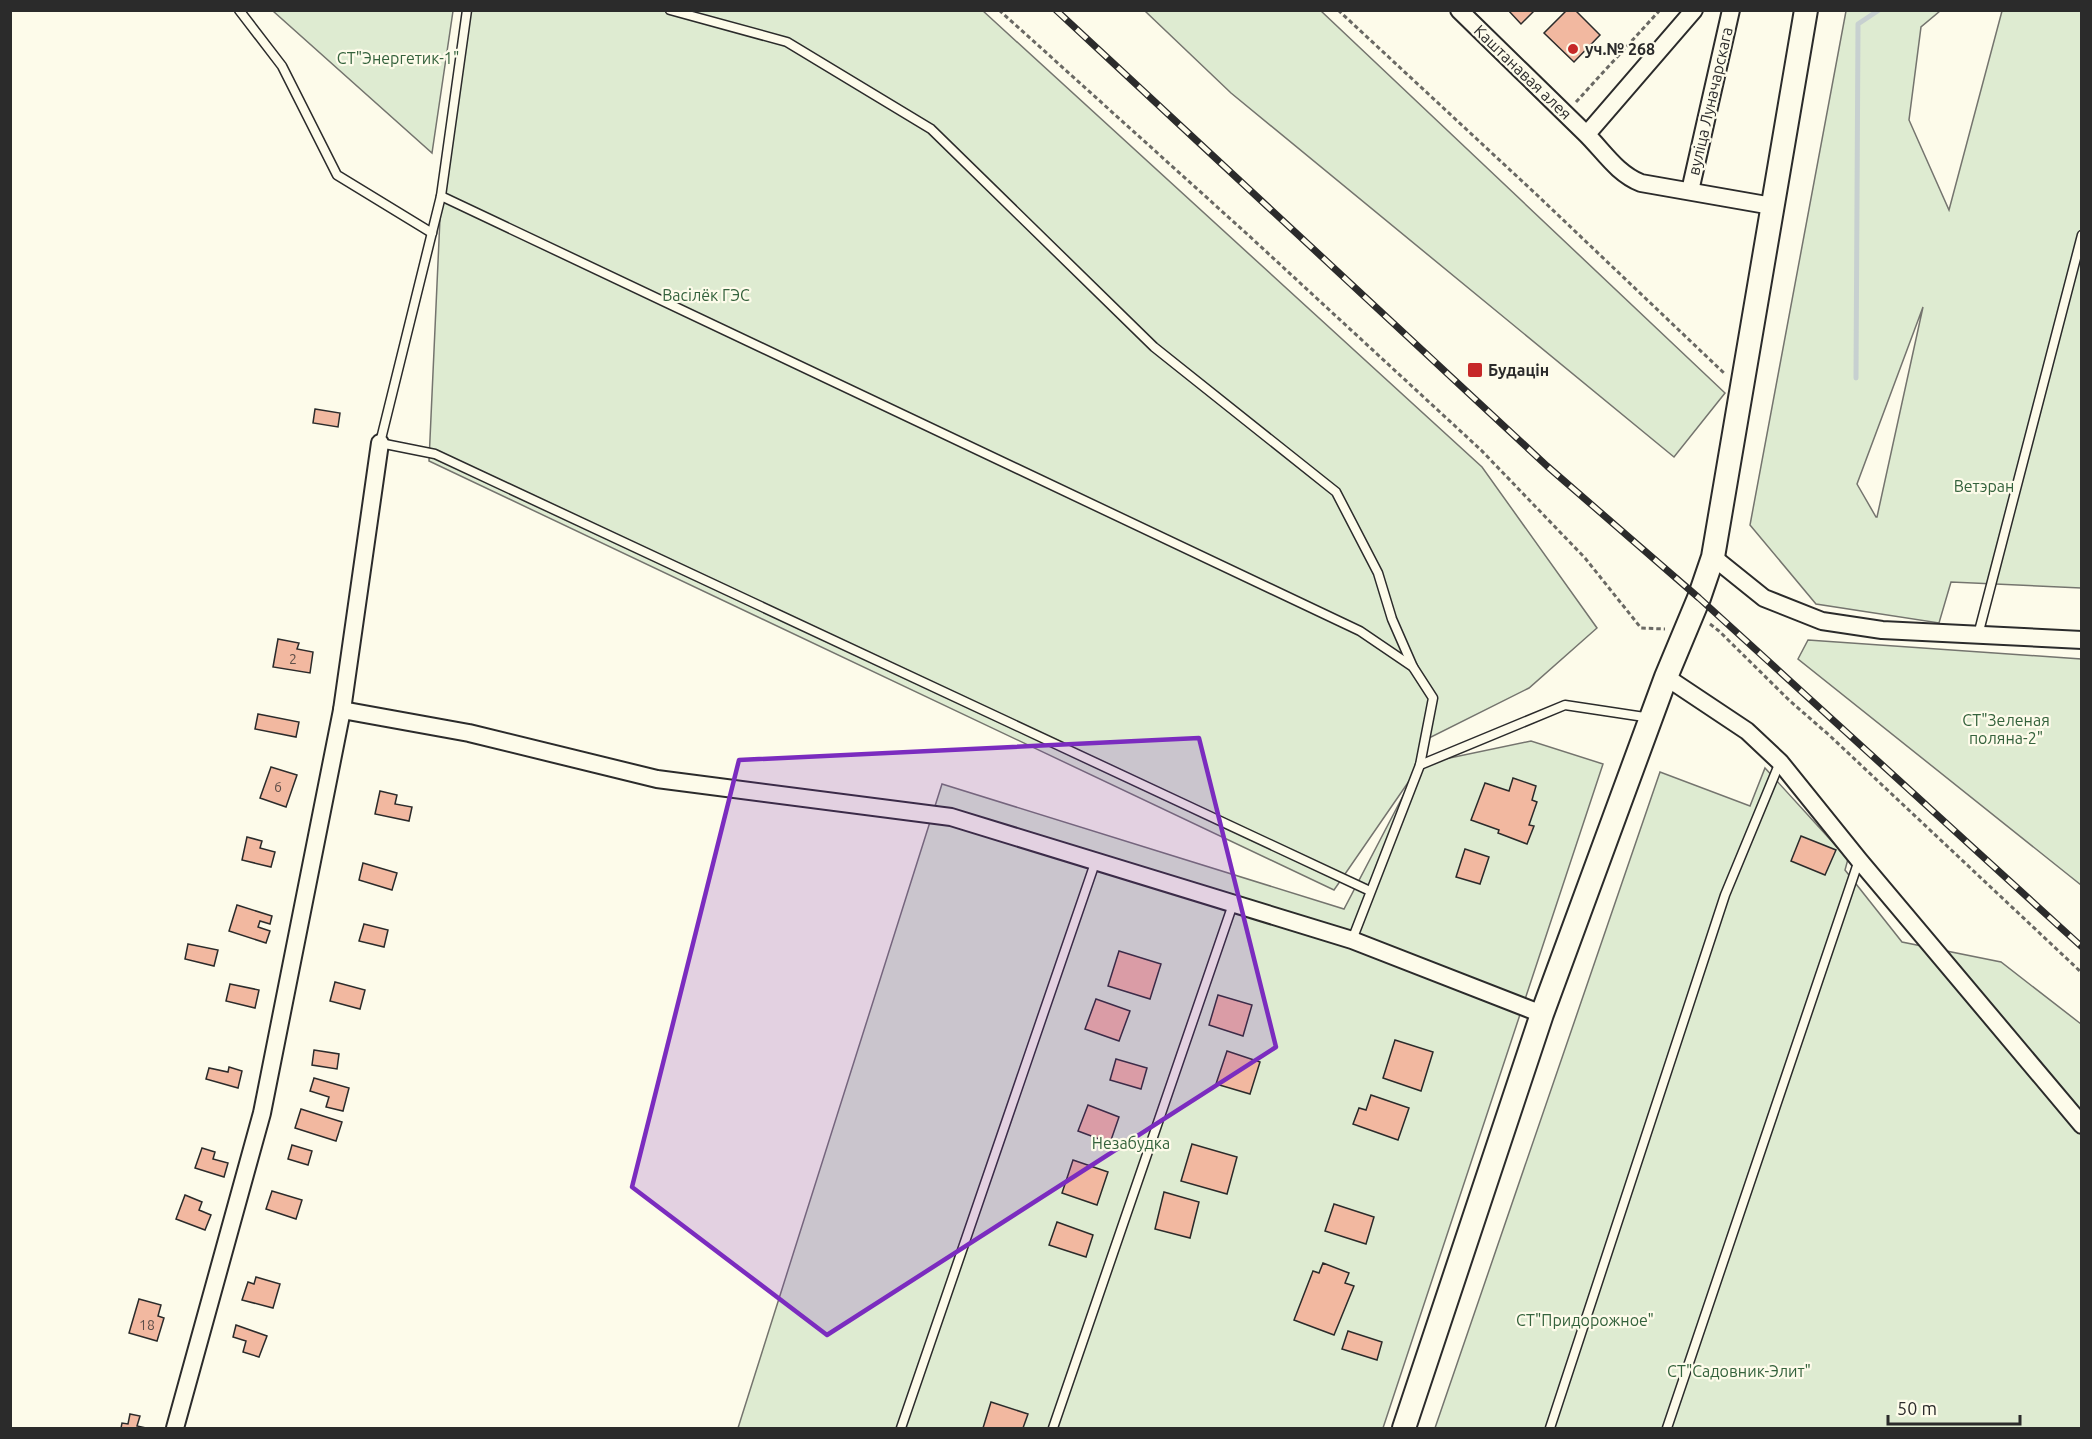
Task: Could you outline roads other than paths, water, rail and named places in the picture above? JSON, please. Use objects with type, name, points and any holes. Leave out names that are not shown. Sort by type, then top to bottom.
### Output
[{"type":"street","name":"Каштанавая алея","points":[[1459,10],[1587,134],[1620,172],[1629,178],[1641,183],[1772,206]]},
{"type":"street","points":[[1587,134],[1694,10]]},
{"type":"street","name":"вуліца Луначарскага","points":[[1690,191],[1731,10]]},
{"type":"street","points":[[1404,1428],[1542,1014],[1666,677],[1713,557],[1806,10]]},
{"type":"street","points":[[175,1428],[262,1113],[342,710],[380,443]]},
{"type":"street","points":[[1713,557],[1764,598],[1822,621],[1882,630],[2082,640]]},
{"type":"street","points":[[1666,677],[1747,731],[1780,762],[2082,1125]]},
{"type":"street","points":[[342,710],[469,733],[657,779],[951,817],[1352,940],[1542,1014]]},
{"type":"lane","points":[[239,10],[282,66],[337,174],[432,233]]},
{"type":"lane","points":[[467,10],[441,196],[380,443],[435,453],[1370,891]]},
{"type":"lane","points":[[670,10],[788,42],[931,129],[1154,347],[1336,492],[1378,573],[1392,620],[1413,668],[1432,698],[1420,765],[1352,940]]},
{"type":"lane","points":[[441,196],[1360,631],[1413,668]]},
{"type":"lane","points":[[1977,635],[2082,236]]},
{"type":"lane","points":[[1420,765],[1566,705],[1651,718]]},
{"type":"lane","points":[[1550,1428],[1725,895],[1780,762]]},
{"type":"lane","points":[[1667,1428],[1860,860]]},
{"type":"lane","points":[[901,1428],[1095,862]]},
{"type":"lane","points":[[1053,1428],[1233,904]]},
{"type":"waterway","points":[[1856,378],[1858,24],[1879,10]]},
{"type":"railway","points":[[1056,10],[1547,466],[1699,598],[2082,947]]},
{"type":"place","name":"уч.№ 268","points":[[1573,49]]},
{"type":"place","name":"Будацін","points":[[1475,370]]},
{"type":"park label","name":"СТ\"Энергетик-1\"","points":[[398,58]]},
{"type":"park label","name":"Васілёк ГЭС","points":[[706,295]]},
{"type":"park label","name":"Ветэран","points":[[1984,486]]},
{"type":"park label","name":"СТ\"Зеленая поляна-2\"","points":[[2006,729]]},
{"type":"park label","name":"Незабудка","points":[[1131,1143]]},
{"type":"park label","name":"СТ\"Придорожное\"","points":[[1585,1320]]},
{"type":"park label","name":"СТ\"Садовник-Элит\"","points":[[1739,1371]]}]
